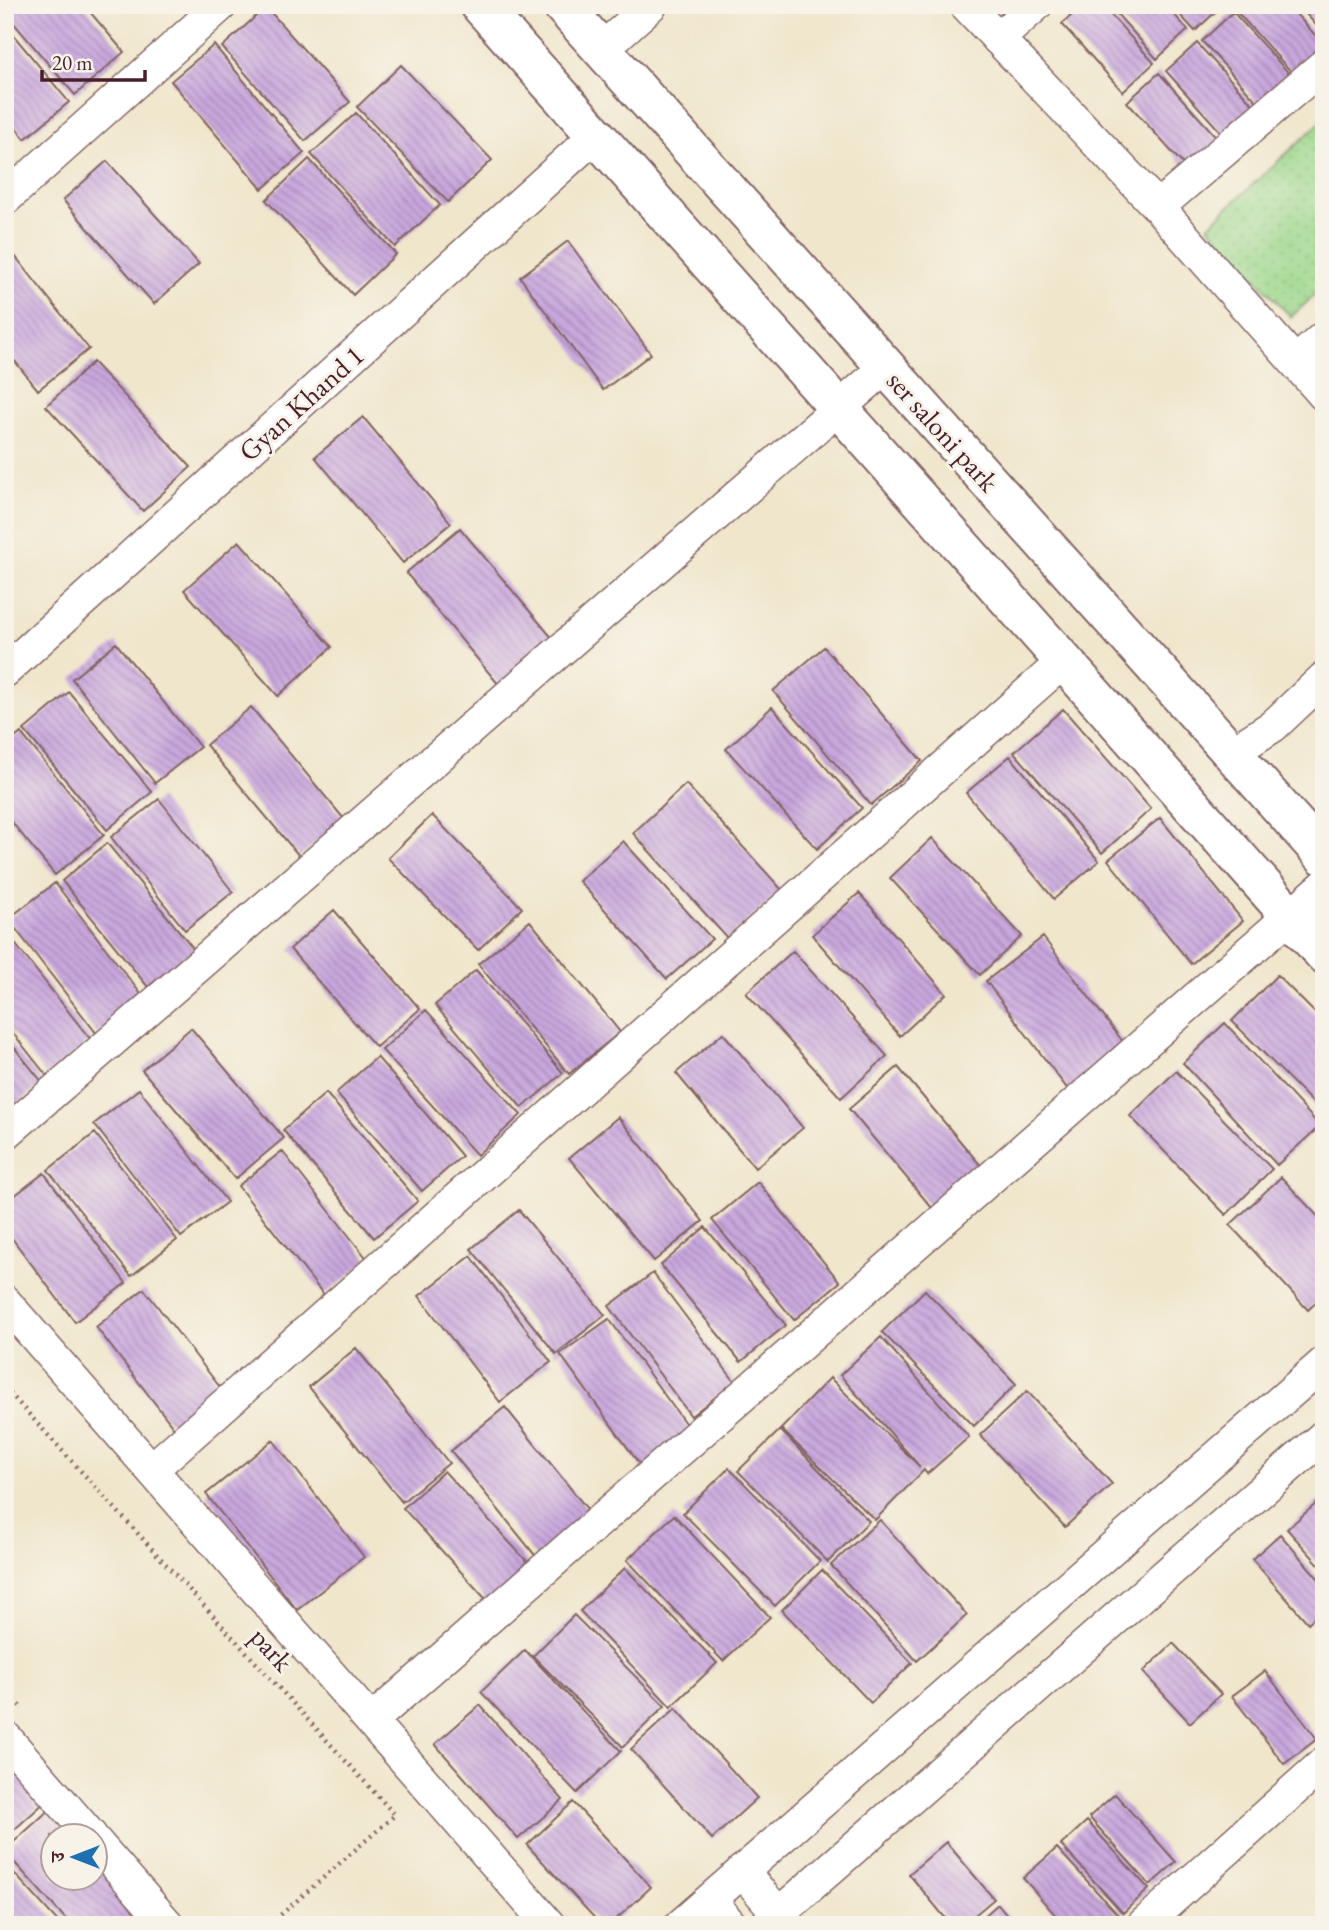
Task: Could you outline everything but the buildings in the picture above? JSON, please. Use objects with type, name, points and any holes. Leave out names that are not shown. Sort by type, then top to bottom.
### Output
[{"type":"street","points":[[5,199],[221,5]]},
{"type":"street","points":[[480,5],[1324,954]]},
{"type":"street","name":"ser saloni park","points":[[562,5],[1324,856]]},
{"type":"street","points":[[602,49],[651,5]]},
{"type":"street","points":[[966,5],[1158,207],[1324,395]]},
{"type":"street","points":[[999,39],[1036,5]]},
{"type":"street","points":[[1158,207],[1324,65]]},
{"type":"street","name":"Gyan Khand 1","points":[[5,671],[596,135]]},
{"type":"street","points":[[1296,362],[1324,337]]},
{"type":"street","points":[[5,1134],[886,367]]},
{"type":"street","points":[[152,1469],[1064,661]]},
{"type":"street","points":[[1231,753],[1273,726],[1324,678]]},
{"type":"street","points":[[371,1721],[1324,886]]},
{"type":"street","points":[[5,1302],[549,1925]]},
{"type":"street","points":[[681,1925],[1324,1363]]},
{"type":"street","points":[[742,1871],[778,1921],[1324,1436]]},
{"type":"street","points":[[5,1737],[78,1822]]},
{"type":"street","points":[[1143,1925],[1324,1763]]},
{"type":"street","points":[[108,1857],[165,1924]]},
{"type":"street","points":[[710,1900],[732,1925]]},
{"type":"path","name":"park","points":[[5,1388],[395,1815],[270,1925]]},
{"type":"green space","points":[[1324,119],[1324,286],[1291,317],[1208,226]]}]
